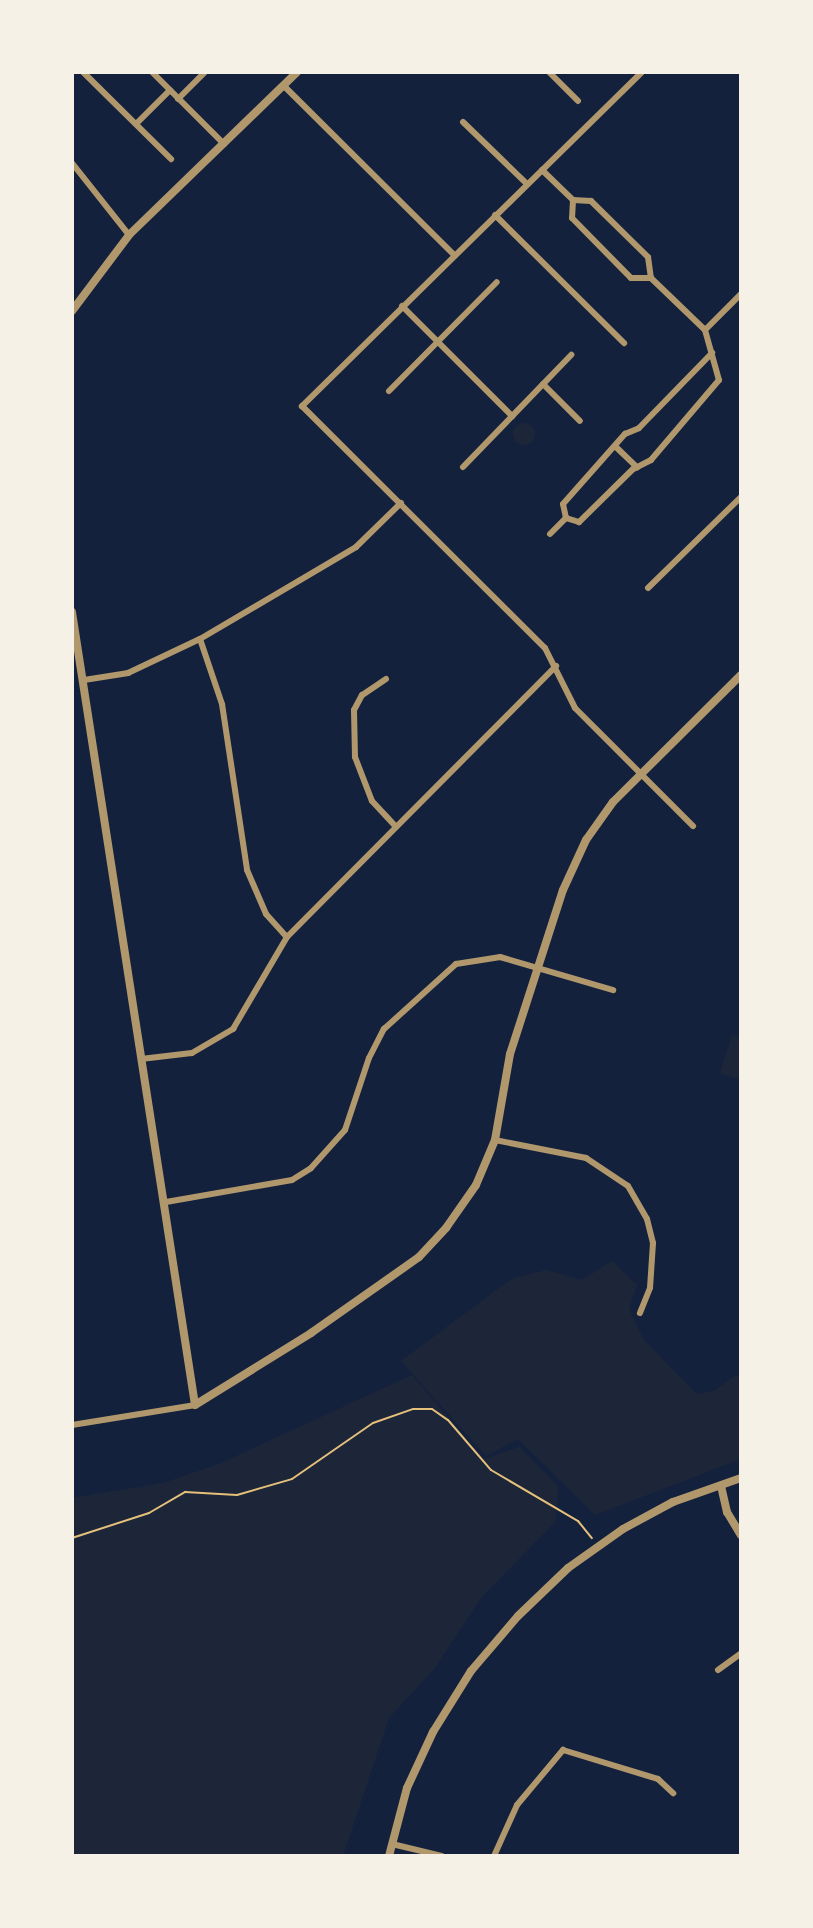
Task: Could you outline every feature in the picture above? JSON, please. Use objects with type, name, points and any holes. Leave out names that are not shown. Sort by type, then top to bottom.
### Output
[{"type":"street","points":[[83,72],[171,159]]},
{"type":"street","points":[[152,72],[224,144]]},
{"type":"street","points":[[178,99],[205,72]]},
{"type":"street","points":[[73,305],[129,235],[297,72]]},
{"type":"street","points":[[549,72],[578,101]]},
{"type":"street","points":[[557,80],[565,72]]},
{"type":"street","points":[[642,72],[302,406],[545,648],[575,708],[693,826]]},
{"type":"street","points":[[283,85],[454,255]]},
{"type":"street","points":[[136,124],[170,90]]},
{"type":"street","points":[[463,122],[527,184]]},
{"type":"street","points":[[72,163],[129,235]]},
{"type":"street","points":[[542,170],[573,200],[591,201],[648,257],[651,278],[705,330],[719,380],[651,460],[637,467],[579,522],[566,518]]},
{"type":"street","points":[[573,200],[572,218],[622,269],[631,278],[651,278]]},
{"type":"street","points":[[495,215],[624,343]]},
{"type":"street","points":[[389,391],[497,282]]},
{"type":"street","points":[[705,330],[741,294]]},
{"type":"street","points":[[402,306],[512,416]]},
{"type":"street","points":[[463,467],[571,355]]},
{"type":"street","points":[[566,518],[563,504],[617,448],[625,434],[639,428],[714,357]]},
{"type":"street","points":[[543,384],[580,421]]},
{"type":"street","points":[[617,448],[637,467]]},
{"type":"street","points":[[648,588],[741,497]]},
{"type":"street","points":[[84,680],[128,673],[200,639],[356,547],[401,503]]},
{"type":"street","points":[[550,534],[566,518]]},
{"type":"street","points":[[72,612],[166,1202],[195,1405]]},
{"type":"street","points":[[200,639],[222,704],[247,870],[266,914],[287,937]]},
{"type":"street","points":[[141,1059],[192,1053],[220,1041],[244,1015],[263,971],[287,937],[556,666]]},
{"type":"street","points":[[72,1425],[195,1405],[311,1333],[419,1257],[465,1202],[495,1140],[510,1054],[538,966],[586,840],[640,775],[741,675]]},
{"type":"street","points":[[386,679],[362,695],[354,710],[355,757],[372,801],[396,827]]},
{"type":"street","points":[[166,1202],[302,1174],[345,1130],[369,1058],[384,1029],[446,969],[489,957],[538,966],[613,990]]},
{"type":"street","points":[[495,1140],[586,1158],[628,1186],[647,1219],[653,1243],[650,1288],[640,1313]]},
{"type":"street","points":[[389,1856],[420,1760],[471,1671],[547,1586],[598,1545],[673,1502],[741,1478]]},
{"type":"street","points":[[721,1486],[727,1512],[741,1535]]},
{"type":"street","points":[[718,1670],[741,1653]]},
{"type":"street","points":[[494,1856],[517,1805],[563,1750],[658,1779],[673,1793]]},
{"type":"street","points":[[392,1844],[442,1856]]},
{"type":"path","points":[[72,1538],[149,1513],[185,1492],[237,1495],[292,1479],[373,1423],[413,1409],[432,1409],[448,1420],[491,1470],[578,1521],[598,1545]]},
{"type":"shaded area","points":[[524,423],[535,434],[524,445],[513,434]]},
{"type":"shaded area","points":[[732,1035],[741,1038],[741,1080],[720,1073]]},
{"type":"shaded area","points":[[612,1261],[637,1285],[629,1309],[644,1340],[697,1394],[714,1391],[736,1375],[741,1379],[741,1459],[595,1515],[518,1439],[486,1456],[401,1361],[511,1279],[546,1270],[582,1280]]},
{"type":"shaded area","points":[[412,1375],[484,1459],[519,1447],[558,1486],[556,1521],[481,1598],[435,1668],[389,1718],[343,1856],[72,1856],[72,1498],[163,1483],[219,1464]]}]
